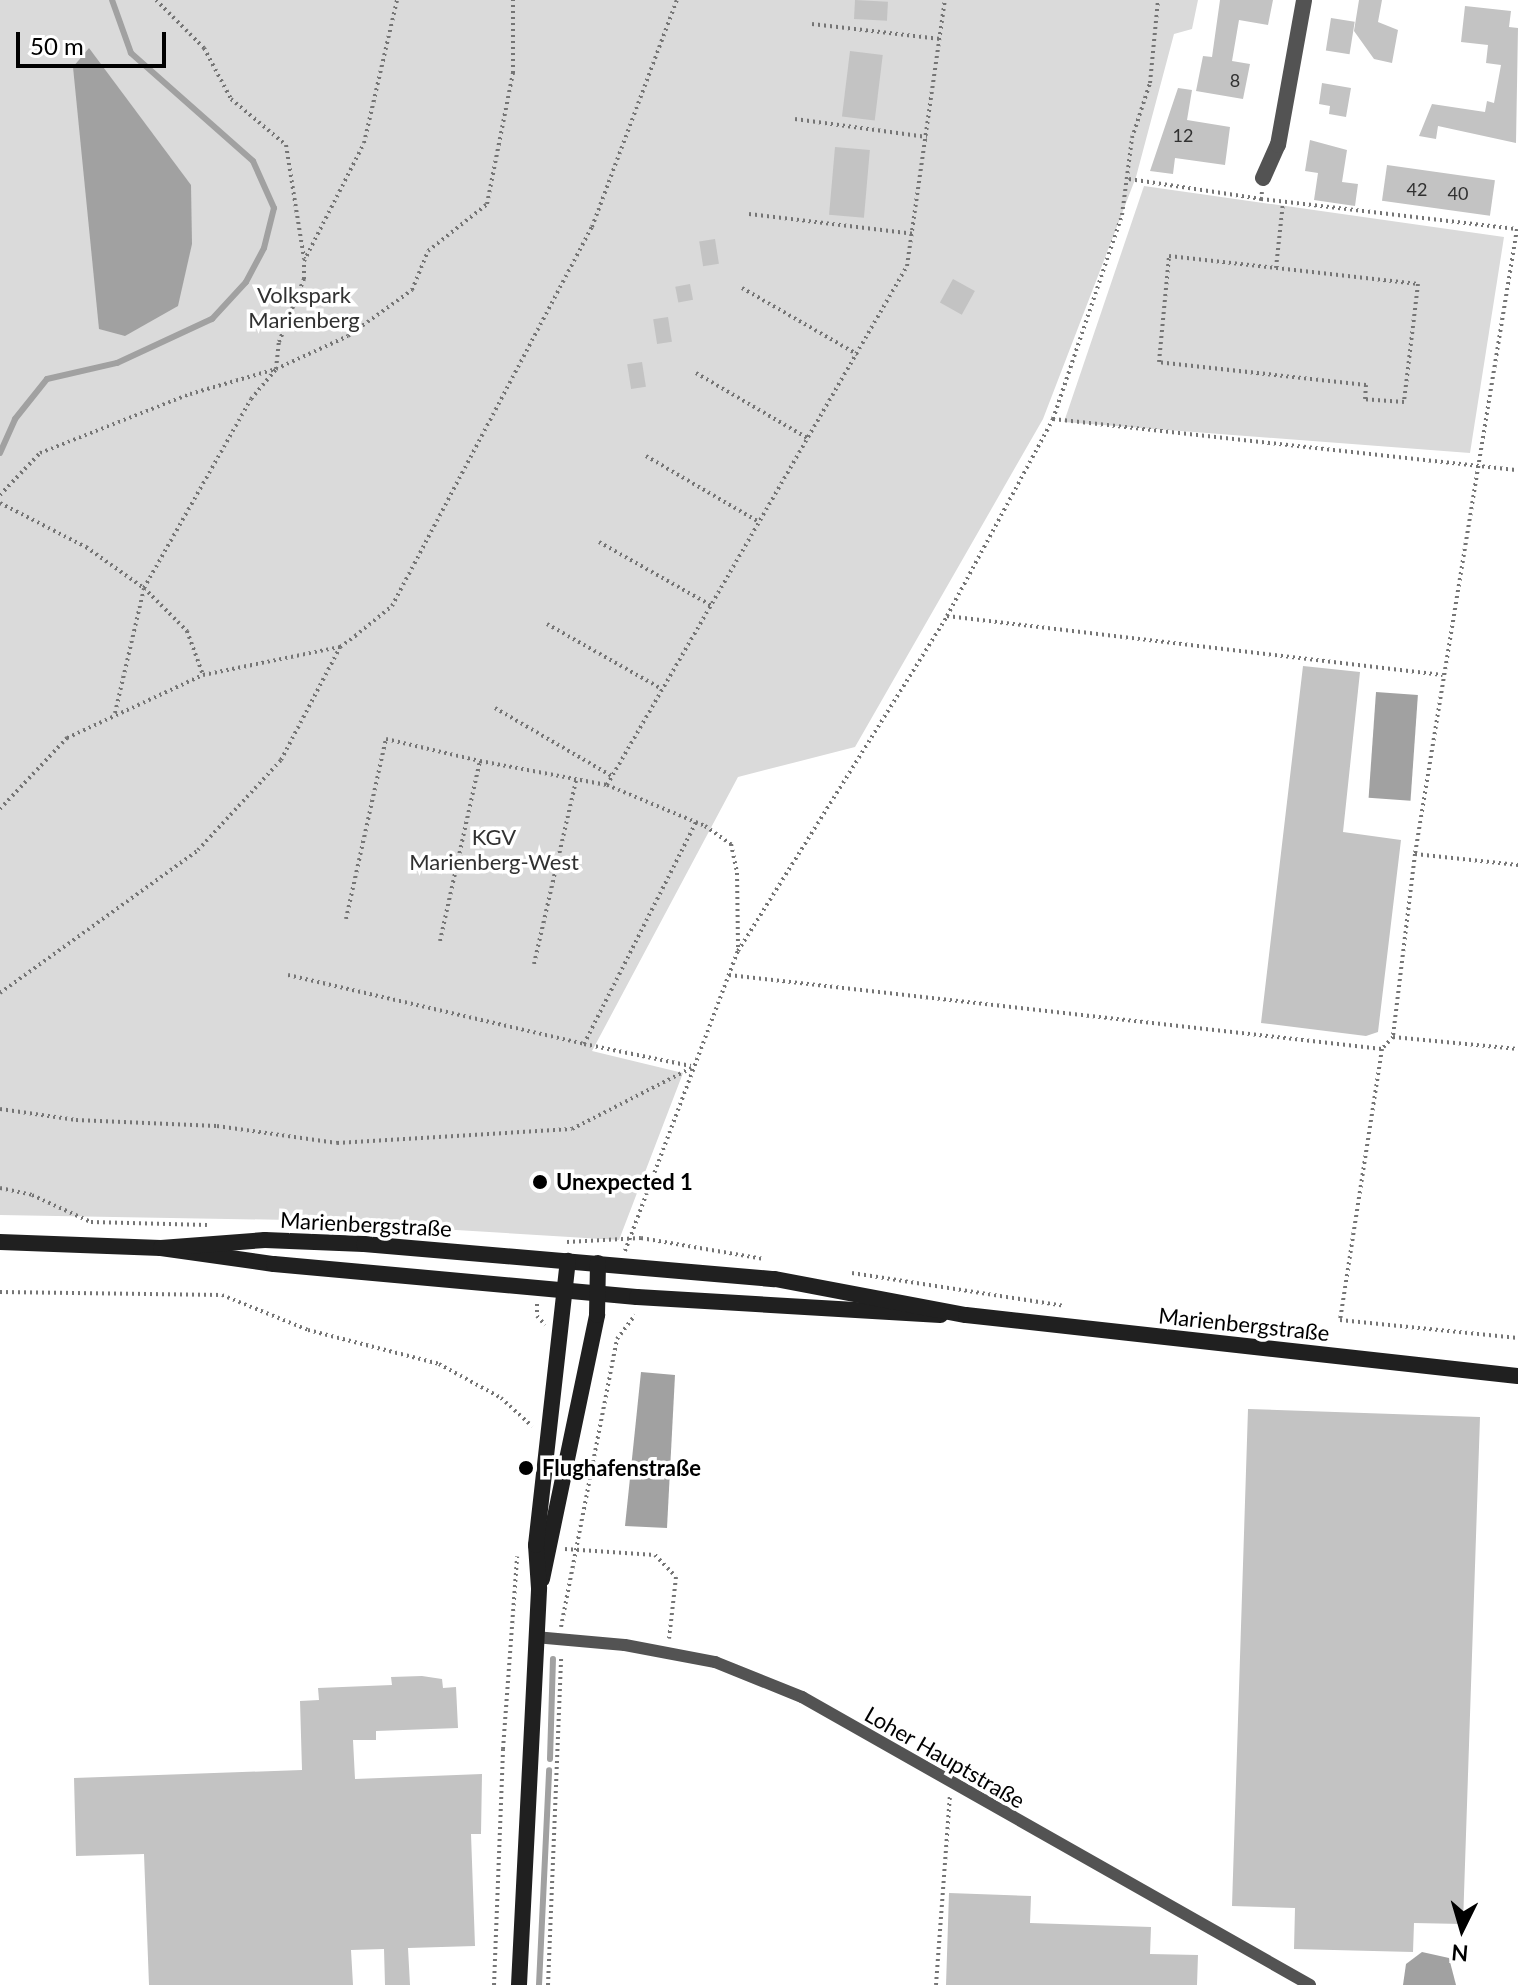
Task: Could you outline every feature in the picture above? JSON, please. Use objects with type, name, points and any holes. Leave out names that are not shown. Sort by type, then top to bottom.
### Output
[{"type":"main road","name":"Marienbergstraße","points":[[0,1242],[161,1248],[301,1241],[623,1265],[775,1279],[966,1315],[1518,1376]]},
{"type":"main road","name":"Marienbergstraße","points":[[161,1248],[274,1264],[600,1294],[886,1316],[966,1315]]},
{"type":"main road","points":[[519,1985],[539,1588],[536,1545],[539,1436],[568,1261]]},
{"type":"main road","points":[[539,1588],[553,1546],[600,1294],[598,1263]]},
{"type":"street","points":[[1263,178],[1278,145],[1304,0]]},
{"type":"lane","name":"Loher Hauptstraße","points":[[535,1637],[715,1662],[802,1697],[1310,1985]]},
{"type":"path","points":[[115,713],[144,588],[251,399],[276,369],[279,342],[304,279],[286,145],[231,99],[204,48],[156,0]]},
{"type":"path","points":[[304,261],[364,143],[397,0]]},
{"type":"path","points":[[0,495],[40,453],[190,394],[276,369],[348,336],[412,290],[428,251],[487,204],[513,73],[513,0]]},
{"type":"path","points":[[0,993],[198,850],[281,760],[340,647],[392,606],[469,468],[592,227],[677,0]]},
{"type":"path","points":[[607,785],[907,266],[915,234],[945,0]]},
{"type":"path","points":[[623,1265],[626,1240],[738,951],[947,616],[1053,419],[1122,215],[1132,138],[1150,83],[1158,0]]},
{"type":"path","points":[[812,24],[940,39]]},
{"type":"path","points":[[795,119],[927,137]]},
{"type":"path","points":[[1261,199],[1263,178]]},
{"type":"path","points":[[1129,179],[1283,202],[1518,228],[1415,854],[1393,1037],[1382,1049],[1340,1320],[1518,1338]]},
{"type":"path","points":[[1276,268],[1283,202]]},
{"type":"path","points":[[749,214],[915,234]]},
{"type":"path","points":[[1169,256],[1276,268],[1418,284],[1404,402],[1365,399],[1366,385],[1159,362],[1169,256]]},
{"type":"path","points":[[742,288],[857,354]]},
{"type":"path","points":[[696,373],[809,439]]},
{"type":"path","points":[[1053,419],[1518,470]]},
{"type":"path","points":[[646,456],[759,522]]},
{"type":"path","points":[[0,503],[86,547],[144,588],[187,631],[203,675]]},
{"type":"path","points":[[599,542],[712,606]]},
{"type":"path","points":[[947,616],[1443,675]]},
{"type":"path","points":[[547,624],[662,689]]},
{"type":"path","points":[[0,809],[67,738],[115,713],[203,675],[340,647]]},
{"type":"path","points":[[495,708],[612,776]]},
{"type":"path","points":[[346,919],[386,739],[576,781],[607,785],[696,822],[731,844],[737,873],[738,951]]},
{"type":"path","points":[[440,941],[480,761]]},
{"type":"path","points":[[534,964],[576,781]]},
{"type":"path","points":[[584,1044],[696,822]]},
{"type":"path","points":[[1415,854],[1518,865]]},
{"type":"path","points":[[288,975],[693,1067]]},
{"type":"path","points":[[729,975],[1382,1049]]},
{"type":"path","points":[[1393,1037],[1518,1049]]},
{"type":"path","points":[[0,1109],[76,1120],[217,1126],[337,1143],[572,1129],[693,1067]]},
{"type":"path","points":[[641,1238],[777,1261]]},
{"type":"path","points":[[838,1271],[1068,1306]]},
{"type":"path","points":[[537,1288],[537,1316],[548,1329]]},
{"type":"path","points":[[0,1292],[222,1295],[308,1330],[439,1364],[501,1398],[539,1436]]},
{"type":"path","points":[[538,1417],[539,1436]]},
{"type":"path","points":[[553,1546],[655,1555],[676,1577],[667,1654]]},
{"type":"path","points":[[494,1985],[503,1749],[519,1549]]},
{"type":"path","points":[[936,1985],[951,1783]]},
{"type":"green space","points":[[0,0],[1198,0],[1192,29],[1174,34],[1136,177],[1043,419],[855,747],[738,777],[592,1051],[683,1073],[619,1240],[291,1220],[0,1215]]},
{"type":"green space","points":[[1144,186],[1504,237],[1470,453],[1064,422]]},
{"type":"shaded area","points":[[89,48],[191,185],[192,244],[178,306],[125,336],[99,329],[73,67]]},
{"type":"shaded area","points":[[1376,692],[1418,695],[1411,801],[1369,798]]},
{"type":"shaded area","points":[[641,1372],[675,1375],[667,1528],[625,1526]]},
{"type":"shaded area","points":[[1422,1952],[1449,1958],[1456,1985],[1403,1985],[1406,1964]]},
{"type":"building","points":[[855,0],[888,2],[887,21],[854,19]]},
{"type":"building","points":[[1220,0],[1273,0],[1268,25],[1239,20],[1232,61],[1250,64],[1243,99],[1196,91],[1203,56],[1212,57]]},
{"type":"building","points":[[1359,0],[1382,0],[1378,22],[1398,30],[1392,63],[1374,59],[1354,31]]},
{"type":"building","points":[[1465,6],[1511,11],[1509,27],[1518,28],[1516,143],[1438,126],[1436,139],[1419,136],[1432,104],[1485,112],[1487,101],[1494,103],[1501,65],[1486,63],[1488,45],[1461,42]]},
{"type":"building","points":[[1331,18],[1355,22],[1350,54],[1326,51]]},
{"type":"building","points":[[850,51],[883,55],[875,121],[842,117]]},
{"type":"building","points":[[1322,83],[1351,88],[1346,117],[1329,114],[1330,106],[1319,104]]},
{"type":"building","points":[[1178,88],[1192,90],[1187,120],[1230,127],[1225,165],[1175,158],[1173,174],[1150,171]]},
{"type":"building","points":[[1310,140],[1347,150],[1342,182],[1358,184],[1355,206],[1314,200],[1318,173],[1305,171]]},
{"type":"building","points":[[835,147],[870,150],[864,218],[829,215]]},
{"type":"building","points":[[1387,165],[1495,180],[1490,216],[1382,201]]},
{"type":"building","points":[[715,239],[719,264],[703,266],[699,242]]},
{"type":"building","points":[[953,279],[975,291],[962,315],[940,303]]},
{"type":"building","points":[[690,284],[693,300],[678,303],[675,287]]},
{"type":"building","points":[[668,317],[672,342],[657,344],[653,319]]},
{"type":"building","points":[[642,362],[646,387],[631,389],[627,364]]},
{"type":"building","points":[[1303,666],[1360,672],[1343,832],[1401,840],[1378,1032],[1366,1036],[1261,1023]]},
{"type":"building","points":[[1248,1409],[1480,1417],[1463,1924],[1414,1923],[1413,1952],[1294,1949],[1295,1908],[1232,1906]]},
{"type":"building","points":[[391,1677],[442,1679],[443,1688],[456,1687],[458,1728],[376,1731],[376,1740],[353,1740],[355,1779],[482,1774],[481,1834],[471,1834],[475,1946],[408,1948],[410,1985],[385,1985],[384,1949],[351,1950],[353,1985],[149,1985],[144,1854],[76,1856],[74,1778],[302,1770],[300,1701],[319,1700],[318,1688],[392,1685]]},
{"type":"building","points":[[949,1893],[1031,1896],[1030,1923],[1151,1927],[1150,1954],[1198,1955],[1197,1985],[946,1985]]},
{"type":"waterway","points":[[0,453],[15,419],[47,379],[117,363],[212,319],[246,282],[264,248],[274,208],[253,161],[131,53],[112,0]]},
{"type":"waterway","points":[[550,1759],[553,1659]]},
{"type":"waterway","points":[[539,1985],[549,1770]]},
{"type":"place","name":"Unexpected 1","points":[[540,1182]]},
{"type":"place","name":"Flughafenstraße","points":[[526,1468]]},
{"type":"park label","name":"Volkspark Marienberg","points":[[304,306]]},
{"type":"park label","name":"KGV Marienberg-West","points":[[494,848]]}]
